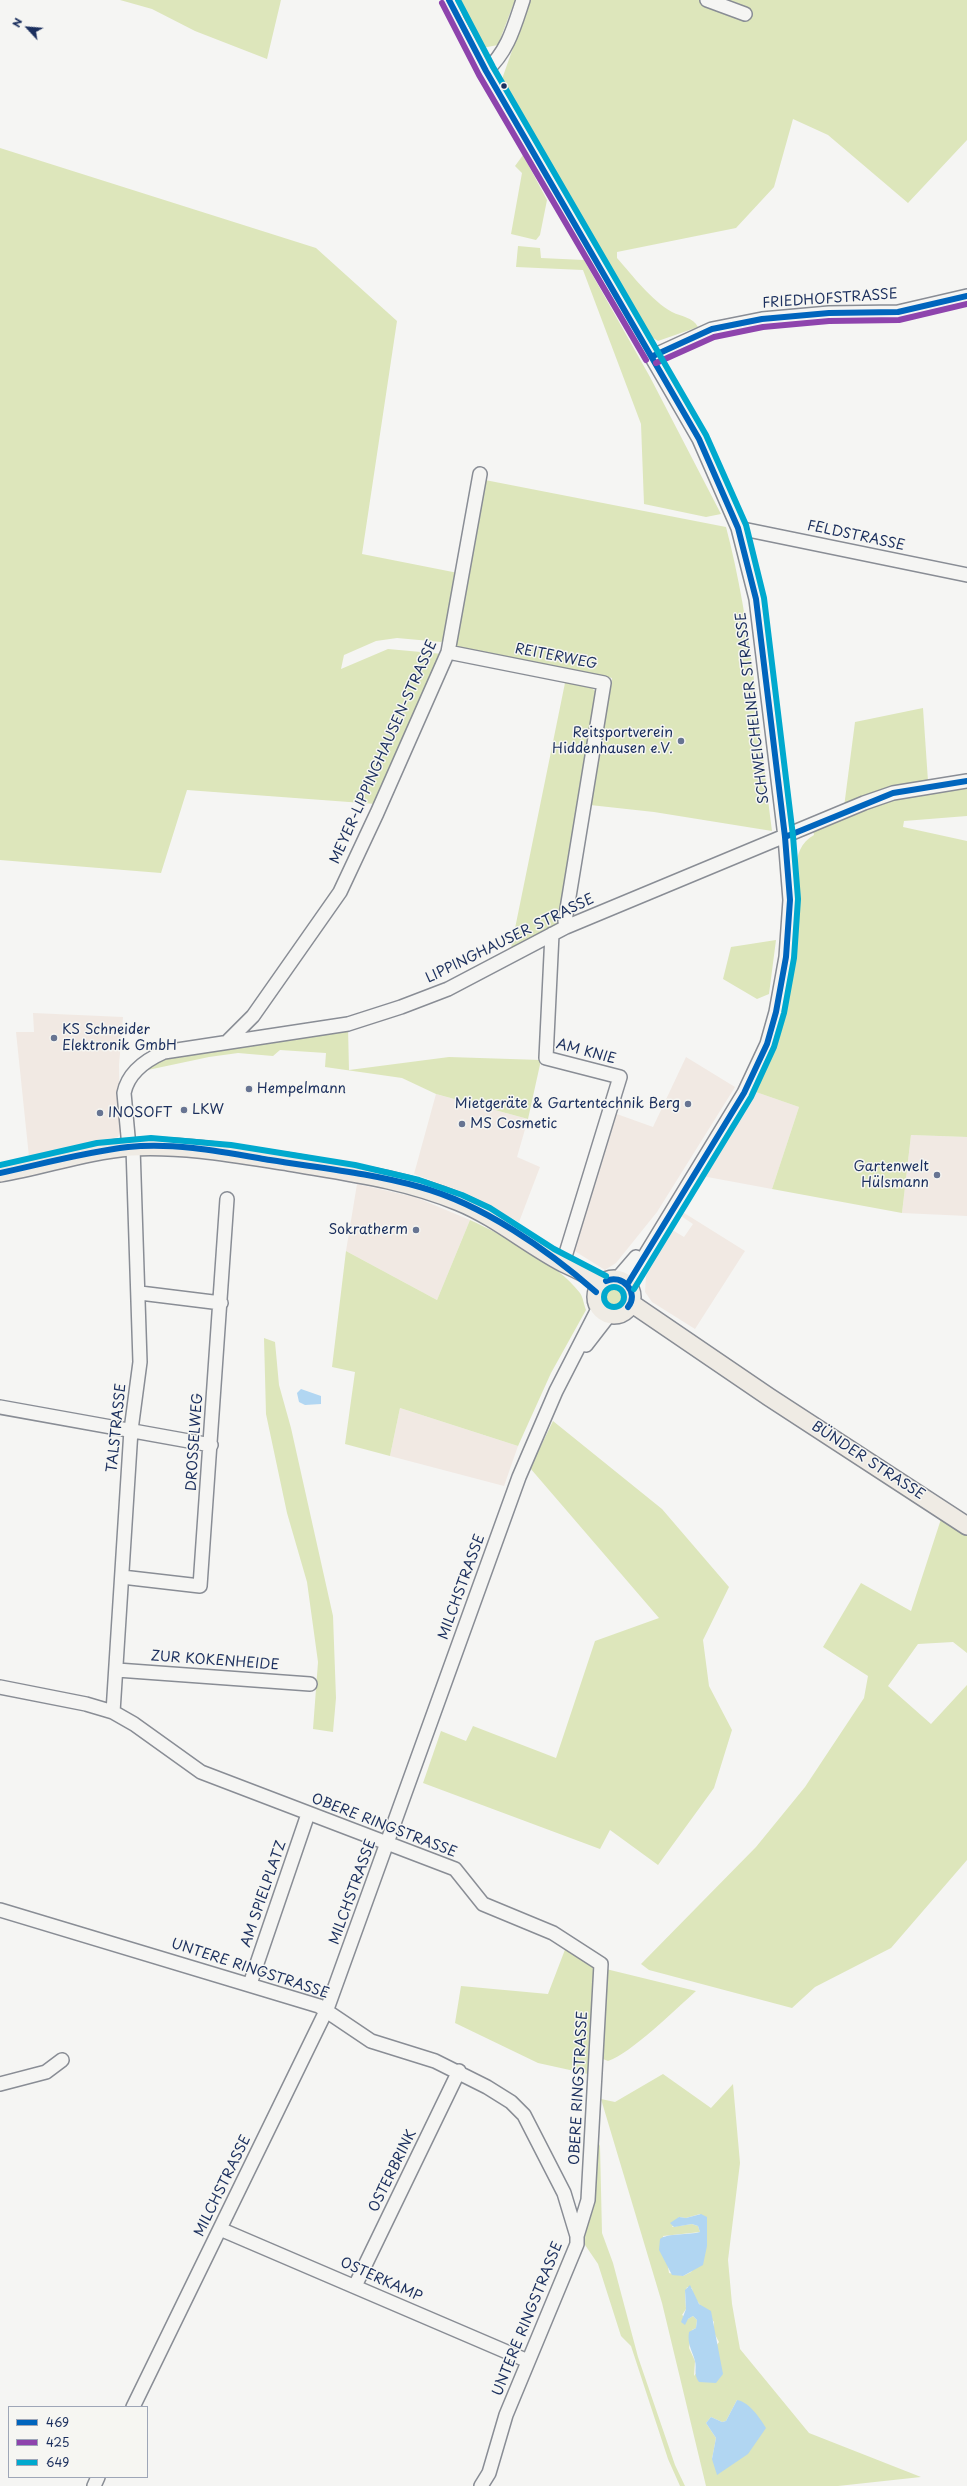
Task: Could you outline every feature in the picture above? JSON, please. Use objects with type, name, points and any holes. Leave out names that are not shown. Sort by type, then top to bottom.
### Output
[{"type":"main road","name":"BÜNDER STRASSE","points":[[0,1173],[131,1147],[216,1151],[372,1176],[421,1187],[460,1202],[494,1220],[769,1396],[967,1526]]},
{"type":"street","name":"SCHWEICHELNER STRASSE","points":[[450,0],[458,21],[486,71],[652,356],[698,439],[738,528],[756,598],[785,837],[790,900],[786,957],[776,1012],[767,1044],[744,1094],[666,1219],[613,1297]]},
{"type":"street","points":[[486,71],[499,60],[507,46],[523,0]]},
{"type":"street","points":[[707,0],[745,14]]},
{"type":"street","name":"FRIEDHOFSTRASSE","points":[[652,356],[712,330],[762,319],[829,313],[898,312],[967,296]]},
{"type":"street","name":"MEYER-LIPPINGHAUSEN-STRASSE","points":[[228,1042],[253,1016],[340,892],[377,813],[448,652],[480,474]]},
{"type":"street","name":"FELDSTRASSE","points":[[738,528],[967,575]]},
{"type":"street","name":"REITERWEG","points":[[448,652],[604,683],[566,913],[566,927]]},
{"type":"street","name":"LIPPINGHAUSER STRASSE","points":[[131,1147],[124,1093],[126,1086],[136,1071],[152,1058],[164,1052],[348,1024],[402,1007],[448,989],[566,927],[673,881],[785,837],[864,803],[893,793],[967,781]]},
{"type":"street","name":"AM KNIE","points":[[552,934],[546,1058],[620,1077],[563,1263]]},
{"type":"street","points":[[253,1016],[252,1028],[259,1037]]},
{"type":"street","name":"TALSTRASSE","points":[[113,1712],[117,1670],[131,1430],[140,1362],[140,1293],[131,1147]]},
{"type":"street","name":"DROSSELWEG","points":[[122,1577],[200,1586],[221,1303],[227,1199]]},
{"type":"street","points":[[140,1293],[221,1303]]},
{"type":"street","name":"MILCHSTRASSE","points":[[133,2406],[327,2009],[388,1844],[400,1804],[517,1483],[566,1372],[613,1297]]},
{"type":"street","points":[[0,1407],[211,1445]]},
{"type":"street","name":"ZUR KOKENHEIDE","points":[[117,1670],[310,1684]]},
{"type":"street","name":"OBERE RINGSTRASSE","points":[[0,1687],[86,1704],[113,1712],[134,1724],[201,1772],[455,1869],[483,1904],[553,1933],[601,1964],[588,2200],[577,2236]]},
{"type":"street","name":"AM SPIELPLATZ","points":[[250,1984],[308,1814]]},
{"type":"street","name":"UNTERE RINGSTRASSE","points":[[0,1910],[250,1984],[327,2009],[371,2041],[459,2071],[511,2102],[524,2115],[564,2193],[577,2236],[576,2244],[506,2415],[489,2473],[481,2486]]},
{"type":"street","points":[[0,2084],[46,2072],[62,2060]]},
{"type":"street","name":"OSTERBRINK","points":[[355,2286],[459,2071]]},
{"type":"street","name":"OSTERKAMP","points":[[220,2229],[528,2361]]},
{"type":"shaded area","points":[[33,1013],[123,1017],[119,1065],[120,1131],[118,1137],[29,1157],[16,1032],[34,1032]]},
{"type":"shaded area","points":[[686,1057],[735,1087],[657,1212],[616,1263],[605,1270],[573,1250],[614,1113],[653,1127]]},
{"type":"shaded area","points":[[753,1091],[799,1107],[772,1189],[702,1176]]},
{"type":"shaded area","points":[[436,1094],[528,1119],[517,1157],[540,1167],[519,1222],[460,1191],[414,1174]]},
{"type":"shaded area","name":"Gartenwelt Hülsmann","points":[[911,1135],[967,1137],[967,1216],[902,1213]]},
{"type":"shaded area","points":[[357,1184],[415,1197],[470,1220],[437,1300],[346,1251]]},
{"type":"shaded area","points":[[681,1211],[745,1251],[695,1329],[652,1302],[645,1292],[646,1276],[651,1260],[669,1228],[684,1237],[693,1224],[678,1214]]},
{"type":"shaded area","points":[[400,1408],[518,1446],[504,1486],[390,1456]]},
{"type":"green space","points":[[120,0],[281,0],[267,59],[195,31],[152,9]]},
{"type":"green space","points":[[459,0],[515,0],[498,45],[482,48]]},
{"type":"green space","points":[[530,0],[967,0],[967,140],[908,203],[828,135],[793,119],[774,187],[736,228],[617,252],[617,258],[650,295],[672,312],[693,321],[698,327],[658,341],[650,336],[502,79]]},
{"type":"green space","points":[[0,148],[316,248],[397,321],[362,554],[458,573],[447,638],[441,642],[397,638],[376,641],[344,655],[341,669],[388,649],[443,654],[376,804],[187,790],[161,873],[0,860]]},
{"type":"green space","points":[[523,155],[547,200],[540,235],[536,240],[511,234],[522,173],[515,166]]},
{"type":"green space","points":[[518,246],[540,248],[541,258],[584,260],[650,377],[721,514],[706,517],[644,504],[641,424],[583,270],[516,267]]},
{"type":"green space","points":[[485,480],[726,527],[735,564],[749,640],[772,831],[654,812],[590,805],[612,678],[455,647]]},
{"type":"green space","points":[[566,678],[588,684],[596,692],[559,925],[511,948]]},
{"type":"green space","points":[[923,708],[928,781],[844,807],[855,722]]},
{"type":"green space","points":[[967,785],[967,816],[904,821],[903,827],[967,841],[967,1137],[911,1135],[902,1213],[772,1189],[799,1107],[753,1091],[775,1046],[786,1007],[796,942],[798,900],[796,868],[800,849],[806,841],[814,835],[813,830],[892,798]]},
{"type":"green space","points":[[776,940],[769,994],[757,999],[723,979],[731,947]]},
{"type":"green space","points":[[348,1027],[349,1070],[449,1057],[541,1060],[528,1119],[436,1094],[402,1078],[325,1067],[326,1053],[280,1050],[273,1056],[238,1053],[209,1057],[143,1071],[169,1055]]},
{"type":"green space","points":[[470,1220],[544,1260],[570,1282],[580,1293],[586,1310],[551,1373],[518,1446],[400,1408],[390,1456],[345,1444],[355,1372],[332,1367],[346,1251],[437,1300]]},
{"type":"green space","points":[[614,1286],[622,1289],[625,1297],[622,1305],[614,1308],[606,1305],[603,1297],[606,1289]]},
{"type":"green space","points":[[264,1338],[275,1342],[279,1385],[291,1428],[333,1616],[336,1698],[333,1732],[313,1729],[318,1662],[307,1582],[287,1513],[266,1414]]},
{"type":"green space","points":[[553,1421],[662,1509],[729,1587],[703,1640],[709,1686],[732,1730],[714,1788],[658,1865],[610,1830],[600,1849],[423,1783],[441,1731],[466,1741],[473,1726],[556,1758],[595,1641],[659,1618],[530,1468]]},
{"type":"green space","points":[[942,1516],[967,1533],[967,1653],[953,1642],[918,1644],[888,1686],[931,1724],[967,1685],[967,1860],[891,1948],[815,1987],[792,2008],[649,1970],[641,1964],[756,1847],[805,1787],[864,1698],[868,1676],[823,1647],[861,1583],[911,1611]]},
{"type":"green space","points":[[566,1947],[591,1965],[597,1976],[588,2074],[538,2063],[455,2023],[461,1986],[548,1994]]},
{"type":"green space","points":[[606,1969],[696,1991],[640,2041],[617,2057],[608,2061],[603,2059]]},
{"type":"green space","points":[[663,2074],[711,2108],[733,2084],[740,2163],[728,2260],[732,2304],[740,2349],[809,2433],[921,2477],[838,2486],[706,2486],[662,2303],[601,2099],[615,2102]],"holes":[[[700,2214],[706,2225],[706,2250],[691,2272],[683,2276],[669,2273],[663,2236],[700,2232],[698,2226],[692,2224],[672,2227],[679,2217],[686,2218]],[[687,2287],[692,2288],[693,2296],[714,2322],[713,2331],[719,2342],[694,2376],[695,2361],[689,2348],[692,2330],[696,2328],[697,2320],[693,2316],[688,2319],[682,2315],[686,2309],[685,2294]],[[737,2400],[753,2412],[712,2459],[716,2438],[706,2423],[711,2417],[722,2422],[726,2421]]]},
{"type":"green space","points":[[598,2142],[600,2146],[602,2233],[613,2263],[638,2357],[675,2465],[685,2486],[680,2486],[668,2459],[631,2346],[621,2336],[598,2264],[581,2239]]},
{"type":"water","points":[[301,1389],[321,1396],[321,1404],[305,1405],[299,1402],[297,1393]]},
{"type":"water","points":[[701,2214],[707,2217],[707,2246],[703,2265],[683,2276],[672,2275],[659,2250],[660,2239],[673,2235],[700,2232],[698,2226],[692,2224],[674,2227],[670,2223],[679,2217],[686,2218]]},
{"type":"water","points":[[690,2285],[699,2304],[711,2311],[723,2374],[716,2383],[699,2382],[696,2376],[696,2364],[689,2344],[689,2332],[696,2328],[697,2320],[693,2316],[688,2319],[685,2325],[681,2322],[686,2309],[685,2290]]},
{"type":"water","points":[[737,2400],[750,2407],[766,2428],[748,2454],[717,2475],[712,2459],[716,2438],[706,2423],[711,2417],[722,2422],[726,2421]]},
{"type":"transit line","name":"469","points":[[449,0],[486,71],[699,439],[738,528],[756,599],[785,837],[790,900],[786,957],[776,1012],[767,1044],[744,1093],[627,1285]]},
{"type":"transit line","name":"649","points":[[458,0],[493,67],[706,435],[746,525],[764,598],[793,836],[798,899],[794,958],[784,1013],[774,1047],[751,1097],[634,1289]]},
{"type":"transit line","name":"425","points":[[442,3],[479,75],[646,360]]},
{"type":"transit line","name":"469","points":[[653,356],[712,329],[762,319],[829,313],[898,312],[967,296]]},
{"type":"transit line","name":"425","points":[[656,363],[714,337],[763,327],[829,321],[899,320],[967,304]]},
{"type":"transit line","name":"469","points":[[785,837],[893,793],[967,781]]},
{"type":"transit line","name":"649","points":[[0,1165],[97,1143],[151,1138],[231,1145],[355,1165],[419,1180],[462,1195],[490,1208],[554,1249],[606,1276]]},
{"type":"transit line","name":"469","points":[[0,1173],[112,1149],[163,1146],[217,1151],[383,1178],[420,1187],[443,1195],[490,1217],[536,1245],[596,1292]]},
{"type":"transit line","name":"469","points":[[606,1281],[612,1279],[618,1280],[628,1286],[632,1296],[628,1307]]},
{"type":"transit line","name":"649","points":[[614,1287],[621,1290],[624,1297],[621,1304],[614,1307],[607,1304],[604,1297],[607,1290],[614,1287]]},
{"type":"place","name":"Reitsportverein Hiddenhausen e.V.","points":[[681,741]]},
{"type":"place","name":"KS Schneider Elektronik GmbH","points":[[54,1038]]},
{"type":"place","name":"Hempelmann","points":[[249,1089]]},
{"type":"place","name":"Mietgeräte & Gartentechnik Berg","points":[[688,1104]]},
{"type":"place","name":"LKW","points":[[184,1110]]},
{"type":"place","name":"INOSOFT","points":[[100,1113]]},
{"type":"place","name":"MS Cosmetic","points":[[462,1124]]},
{"type":"place","name":"Gartenwelt Hülsmann","points":[[937,1175]]},
{"type":"place","name":"Sokratherm","points":[[416,1230]]}]
